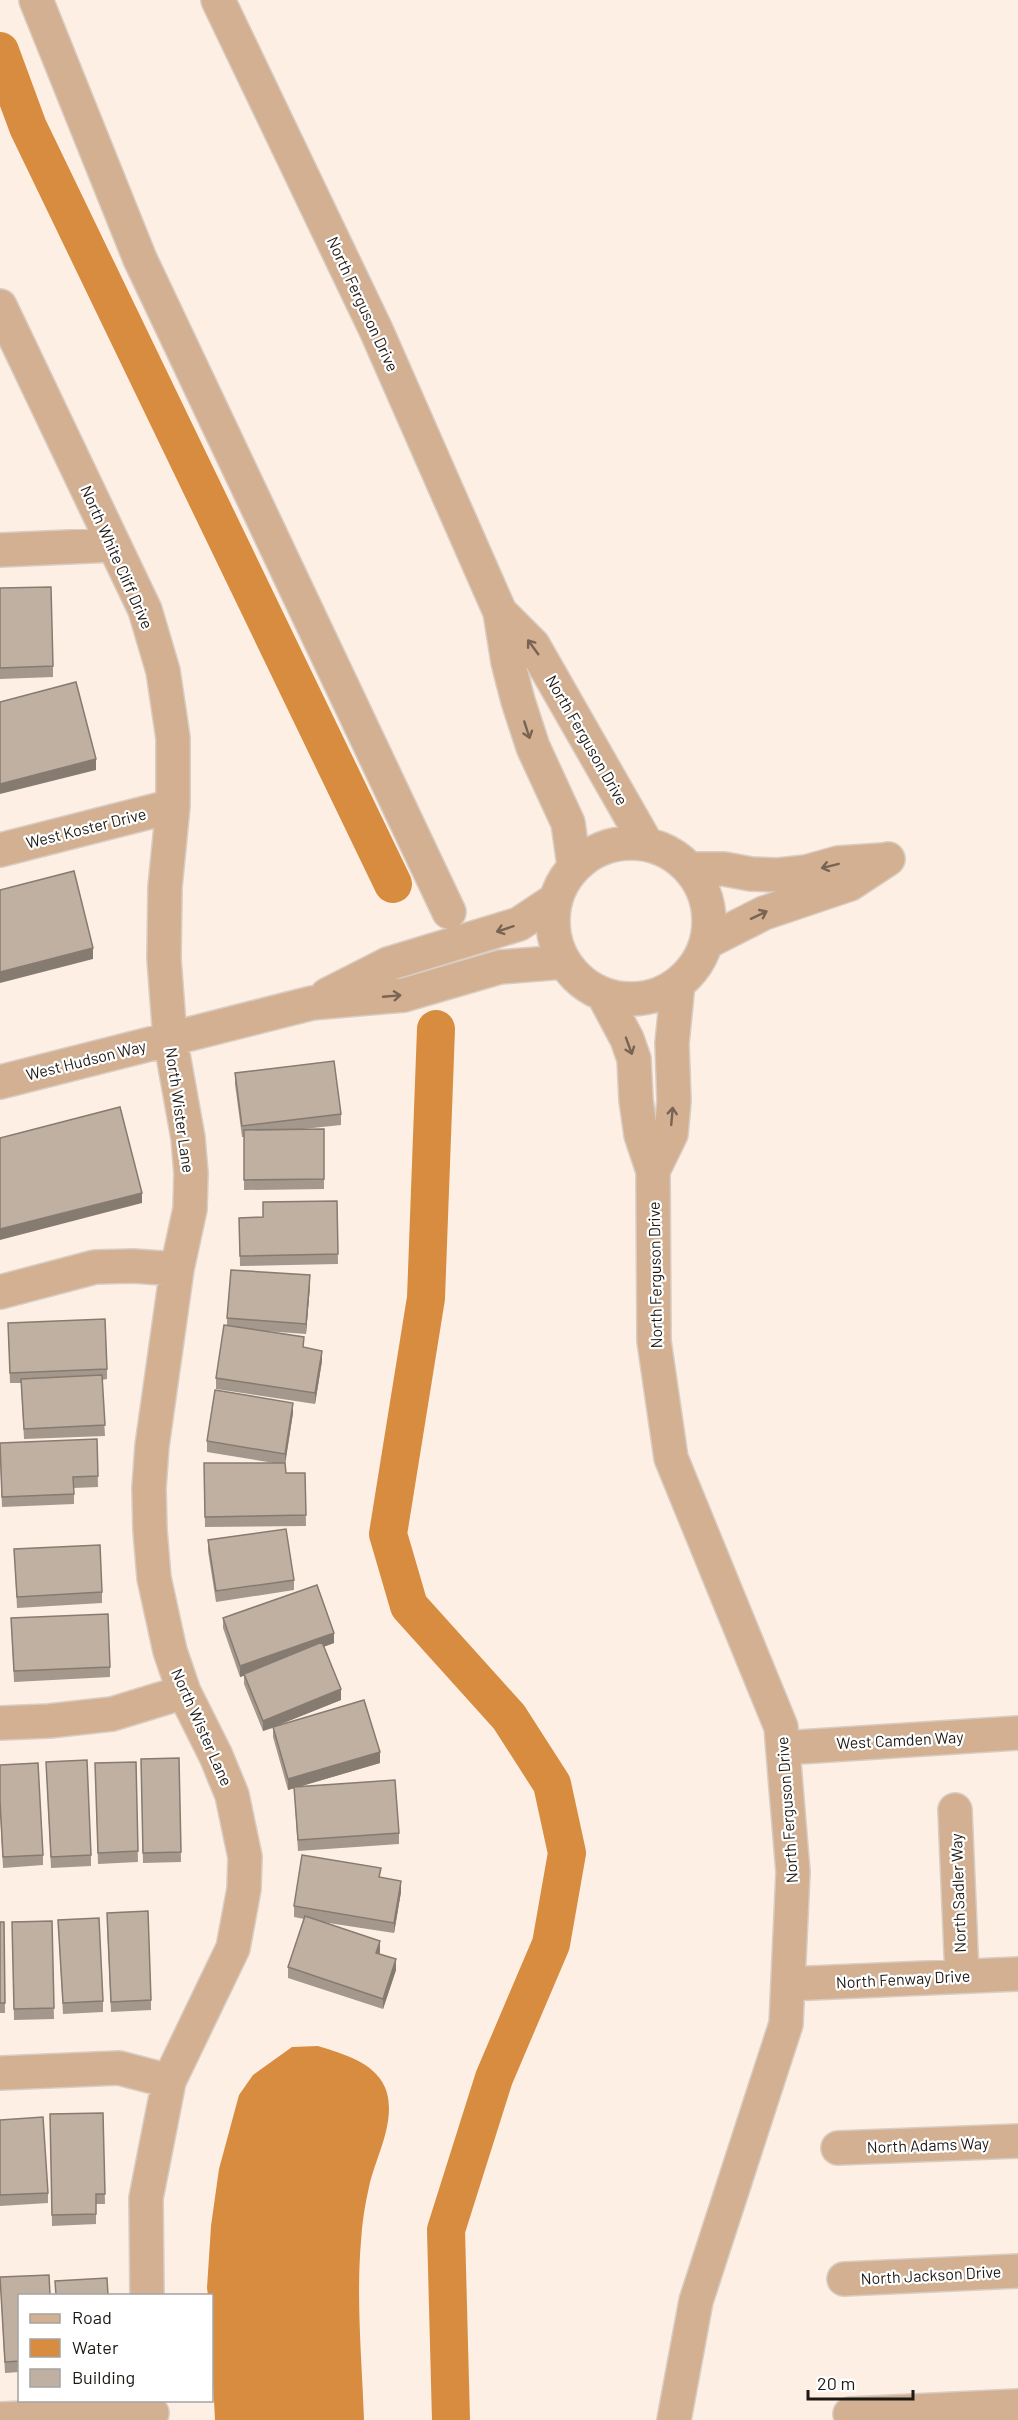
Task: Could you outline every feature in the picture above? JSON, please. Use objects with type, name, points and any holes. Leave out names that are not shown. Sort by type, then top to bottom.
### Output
[{"type":"street","points":[[36,0],[140,259],[449,912]]},
{"type":"street","name":"North Ferguson Drive","points":[[218,0],[376,330],[500,612],[508,662],[518,701],[533,747],[568,824],[574,865]]},
{"type":"street","name":"North White Cliff Drive","points":[[0,306],[9,346],[145,610],[163,671],[173,738],[173,806],[165,887],[164,959],[170,1038]]},
{"type":"street","points":[[0,550],[113,545]]},
{"type":"street","name":"North Ferguson Drive","points":[[500,612],[533,645],[646,843]]},
{"type":"street","name":"West Koster Drive","points":[[0,850],[173,806]]},
{"type":"street","points":[[620,843],[646,843],[670,852],[691,869],[705,891],[710,916],[707,942],[696,965],[678,984],[654,996],[629,1000],[603,994],[580,982],[563,962],[554,938],[552,912],[559,887],[574,865],[595,850],[620,843]]},
{"type":"street","points":[[691,869],[724,869],[750,874],[779,875],[806,872],[838,863],[888,859],[850,884],[764,913],[707,942]]},
{"type":"street","name":"West Hudson Way","points":[[312,1003],[388,964],[519,924],[555,900]]},
{"type":"street","name":"West Hudson Way","points":[[0,1082],[312,1003],[404,995],[500,967],[563,962]]},
{"type":"street","name":"North Ferguson Drive","points":[[653,1171],[671,1134],[674,1101],[672,1043],[678,984]]},
{"type":"street","name":"North Ferguson Drive","points":[[603,994],[627,1039],[634,1059],[641,1135],[653,1171],[654,1341],[671,1458],[781,1727],[794,1872],[786,2024],[696,2301],[674,2420]]},
{"type":"street","name":"North Wister Lane","points":[[147,2294],[146,2198],[169,2081],[232,1948],[244,1879],[245,1857],[232,1795],[216,1756],[184,1692],[170,1651],[154,1578],[150,1498],[152,1446],[177,1269],[190,1209],[191,1173],[188,1138],[170,1038]]},
{"type":"street","points":[[0,1292],[95,1268],[133,1266],[177,1269]]},
{"type":"street","points":[[0,1723],[49,1721],[112,1714],[184,1692]]},
{"type":"street","name":"West Camden Way","points":[[783,1748],[1018,1733]]},
{"type":"street","name":"North Sadler Way","points":[[955,1810],[962,1976]]},
{"type":"street","name":"North Fenway Drive","points":[[788,1984],[1018,1974]]},
{"type":"street","points":[[0,2073],[119,2068],[169,2081]]},
{"type":"street","name":"North Adams Way","points":[[838,2148],[1018,2141]]},
{"type":"street","name":"North Jackson Drive","points":[[844,2279],[1018,2271]]},
{"type":"street","points":[[850,2414],[1018,2406]]},
{"type":"street","points":[[0,2419],[152,2411]]},
{"type":"water","points":[[318,2046],[349,2056],[376,2074],[387,2093],[389,2117],[387,2129],[369,2187],[361,2234],[359,2308],[364,2420],[215,2420],[213,2294],[208,2294],[207,2288],[211,2226],[219,2169],[239,2095],[253,2075],[292,2047]]},
{"type":"building","points":[[51,587],[53,666],[0,668],[0,588]]},
{"type":"building","points":[[76,682],[96,759],[0,784],[0,702]]},
{"type":"building","points":[[74,871],[93,948],[0,972],[0,890]]},
{"type":"building","points":[[334,1061],[341,1114],[242,1126],[235,1073]]},
{"type":"building","points":[[120,1107],[142,1193],[0,1229],[0,1138]]},
{"type":"building","points":[[324,1129],[324,1179],[244,1180],[244,1130]]},
{"type":"building","points":[[337,1201],[338,1254],[240,1256],[239,1218],[263,1217],[263,1202]]},
{"type":"building","points":[[231,1270],[310,1275],[306,1324],[227,1318]]},
{"type":"building","points":[[105,1319],[107,1369],[10,1373],[8,1323]]},
{"type":"building","points":[[224,1325],[304,1337],[303,1347],[322,1351],[315,1393],[216,1378]]},
{"type":"building","points":[[102,1375],[105,1425],[24,1429],[21,1379]]},
{"type":"building","points":[[215,1390],[293,1403],[285,1454],[207,1441]]},
{"type":"building","points":[[97,1439],[98,1476],[73,1477],[74,1494],[2,1497],[0,1443]]},
{"type":"building","points":[[204,1463],[285,1463],[286,1473],[305,1473],[306,1515],[205,1517]]},
{"type":"building","points":[[286,1529],[294,1580],[216,1591],[208,1540]]},
{"type":"building","points":[[100,1545],[102,1592],[17,1597],[14,1549]]},
{"type":"building","points":[[317,1585],[334,1633],[240,1666],[223,1618]]},
{"type":"building","points":[[108,1614],[110,1667],[14,1671],[11,1618]]},
{"type":"building","points":[[322,1642],[341,1689],[263,1721],[244,1674]]},
{"type":"building","points":[[364,1700],[380,1752],[288,1779],[273,1727]]},
{"type":"building","points":[[179,1758],[181,1852],[143,1853],[141,1759]]},
{"type":"building","points":[[87,1760],[91,1855],[51,1857],[46,1762]]},
{"type":"building","points":[[136,1762],[138,1851],[98,1853],[95,1763]]},
{"type":"building","points":[[38,1763],[43,1855],[3,1857],[0,1765]]},
{"type":"building","points":[[395,1780],[399,1833],[298,1840],[294,1787]]},
{"type":"building","points":[[302,1855],[381,1868],[379,1877],[401,1881],[394,1923],[294,1906]]},
{"type":"building","points":[[148,1911],[151,2000],[111,2002],[107,1913]]},
{"type":"building","points":[[305,1916],[380,1941],[376,1953],[396,1959],[383,1999],[288,1967]]},
{"type":"building","points":[[99,1918],[103,2001],[63,2003],[58,1920]]},
{"type":"building","points":[[52,1921],[54,2008],[14,2009],[12,1922]]},
{"type":"building","points":[[0,1922],[4,1922],[5,2003],[0,2003]]},
{"type":"building","points":[[103,2113],[105,2194],[96,2194],[96,2214],[52,2215],[50,2114]]},
{"type":"building","points":[[43,2117],[48,2193],[0,2195],[0,2120]]},
{"type":"building","points":[[49,2275],[50,2294],[18,2294],[18,2361],[5,2362],[0,2277]]},
{"type":"building","points":[[107,2278],[108,2294],[56,2294],[55,2281]]},
{"type":"waterway","points":[[0,51],[28,127],[393,884]]},
{"type":"waterway","points":[[436,1029],[426,1298],[388,1534],[409,1606],[509,1717],[552,1784],[567,1853],[551,1944],[494,2078],[446,2230],[451,2420]]}]
